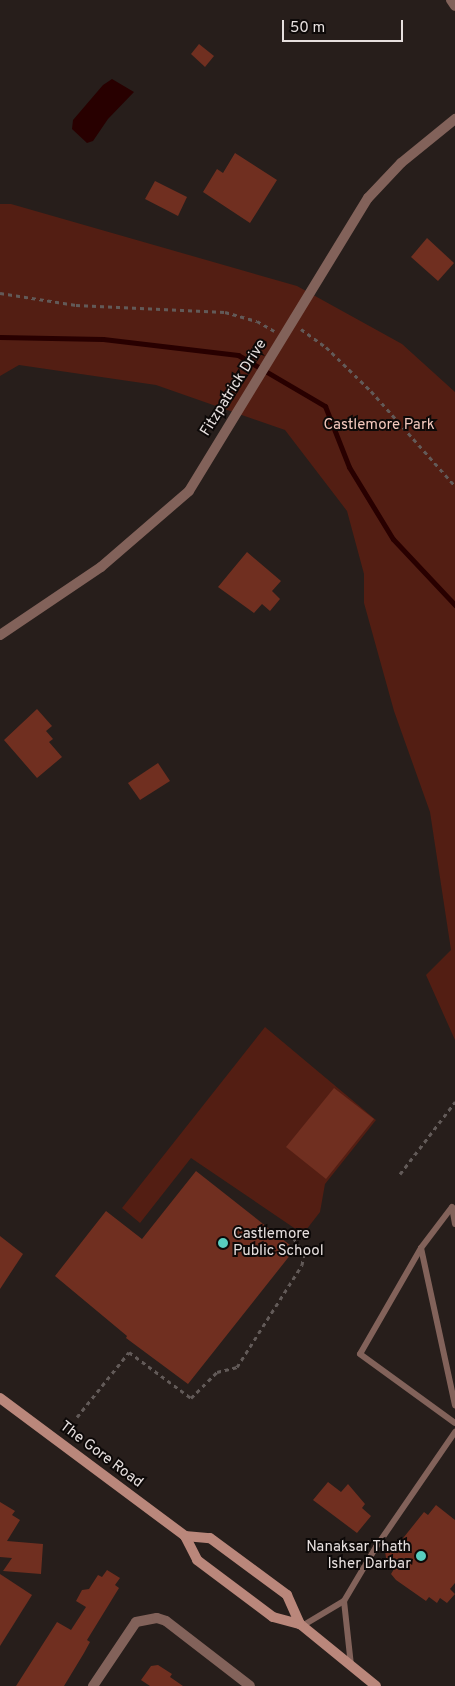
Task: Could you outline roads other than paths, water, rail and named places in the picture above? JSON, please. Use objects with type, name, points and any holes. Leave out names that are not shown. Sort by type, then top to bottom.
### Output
[{"type":"main road","name":"The Gore Road","points":[[0,1398],[185,1536],[198,1560],[273,1618],[301,1625],[376,1686]]},
{"type":"main road","name":"The Gore Road","points":[[185,1536],[210,1538],[287,1595],[301,1625]]},
{"type":"street","points":[[451,0],[455,6]]},
{"type":"street","name":"Fitzpatrick Drive","points":[[0,635],[101,567],[189,491],[368,198],[401,163],[455,119]]},
{"type":"street","points":[[93,1686],[136,1622],[157,1618],[166,1620],[250,1686]]},
{"type":"lane","points":[[455,1224],[452,1207],[421,1248],[360,1354],[455,1423]]},
{"type":"lane","points":[[421,1248],[455,1405]]},
{"type":"lane","points":[[301,1625],[344,1601],[392,1523],[455,1432]]},
{"type":"lane","points":[[344,1601],[351,1665]]},
{"type":"waterway","points":[[0,337],[103,339],[238,355],[325,406],[349,467],[393,539],[455,605]]},
{"type":"place","name":"Castlemore Public School","points":[[223,1243]]},
{"type":"place","name":"Nanaksar Thath Isher Darbar","points":[[421,1556]]},
{"type":"park label","name":"Castlemore Park","points":[[379,426]]}]
